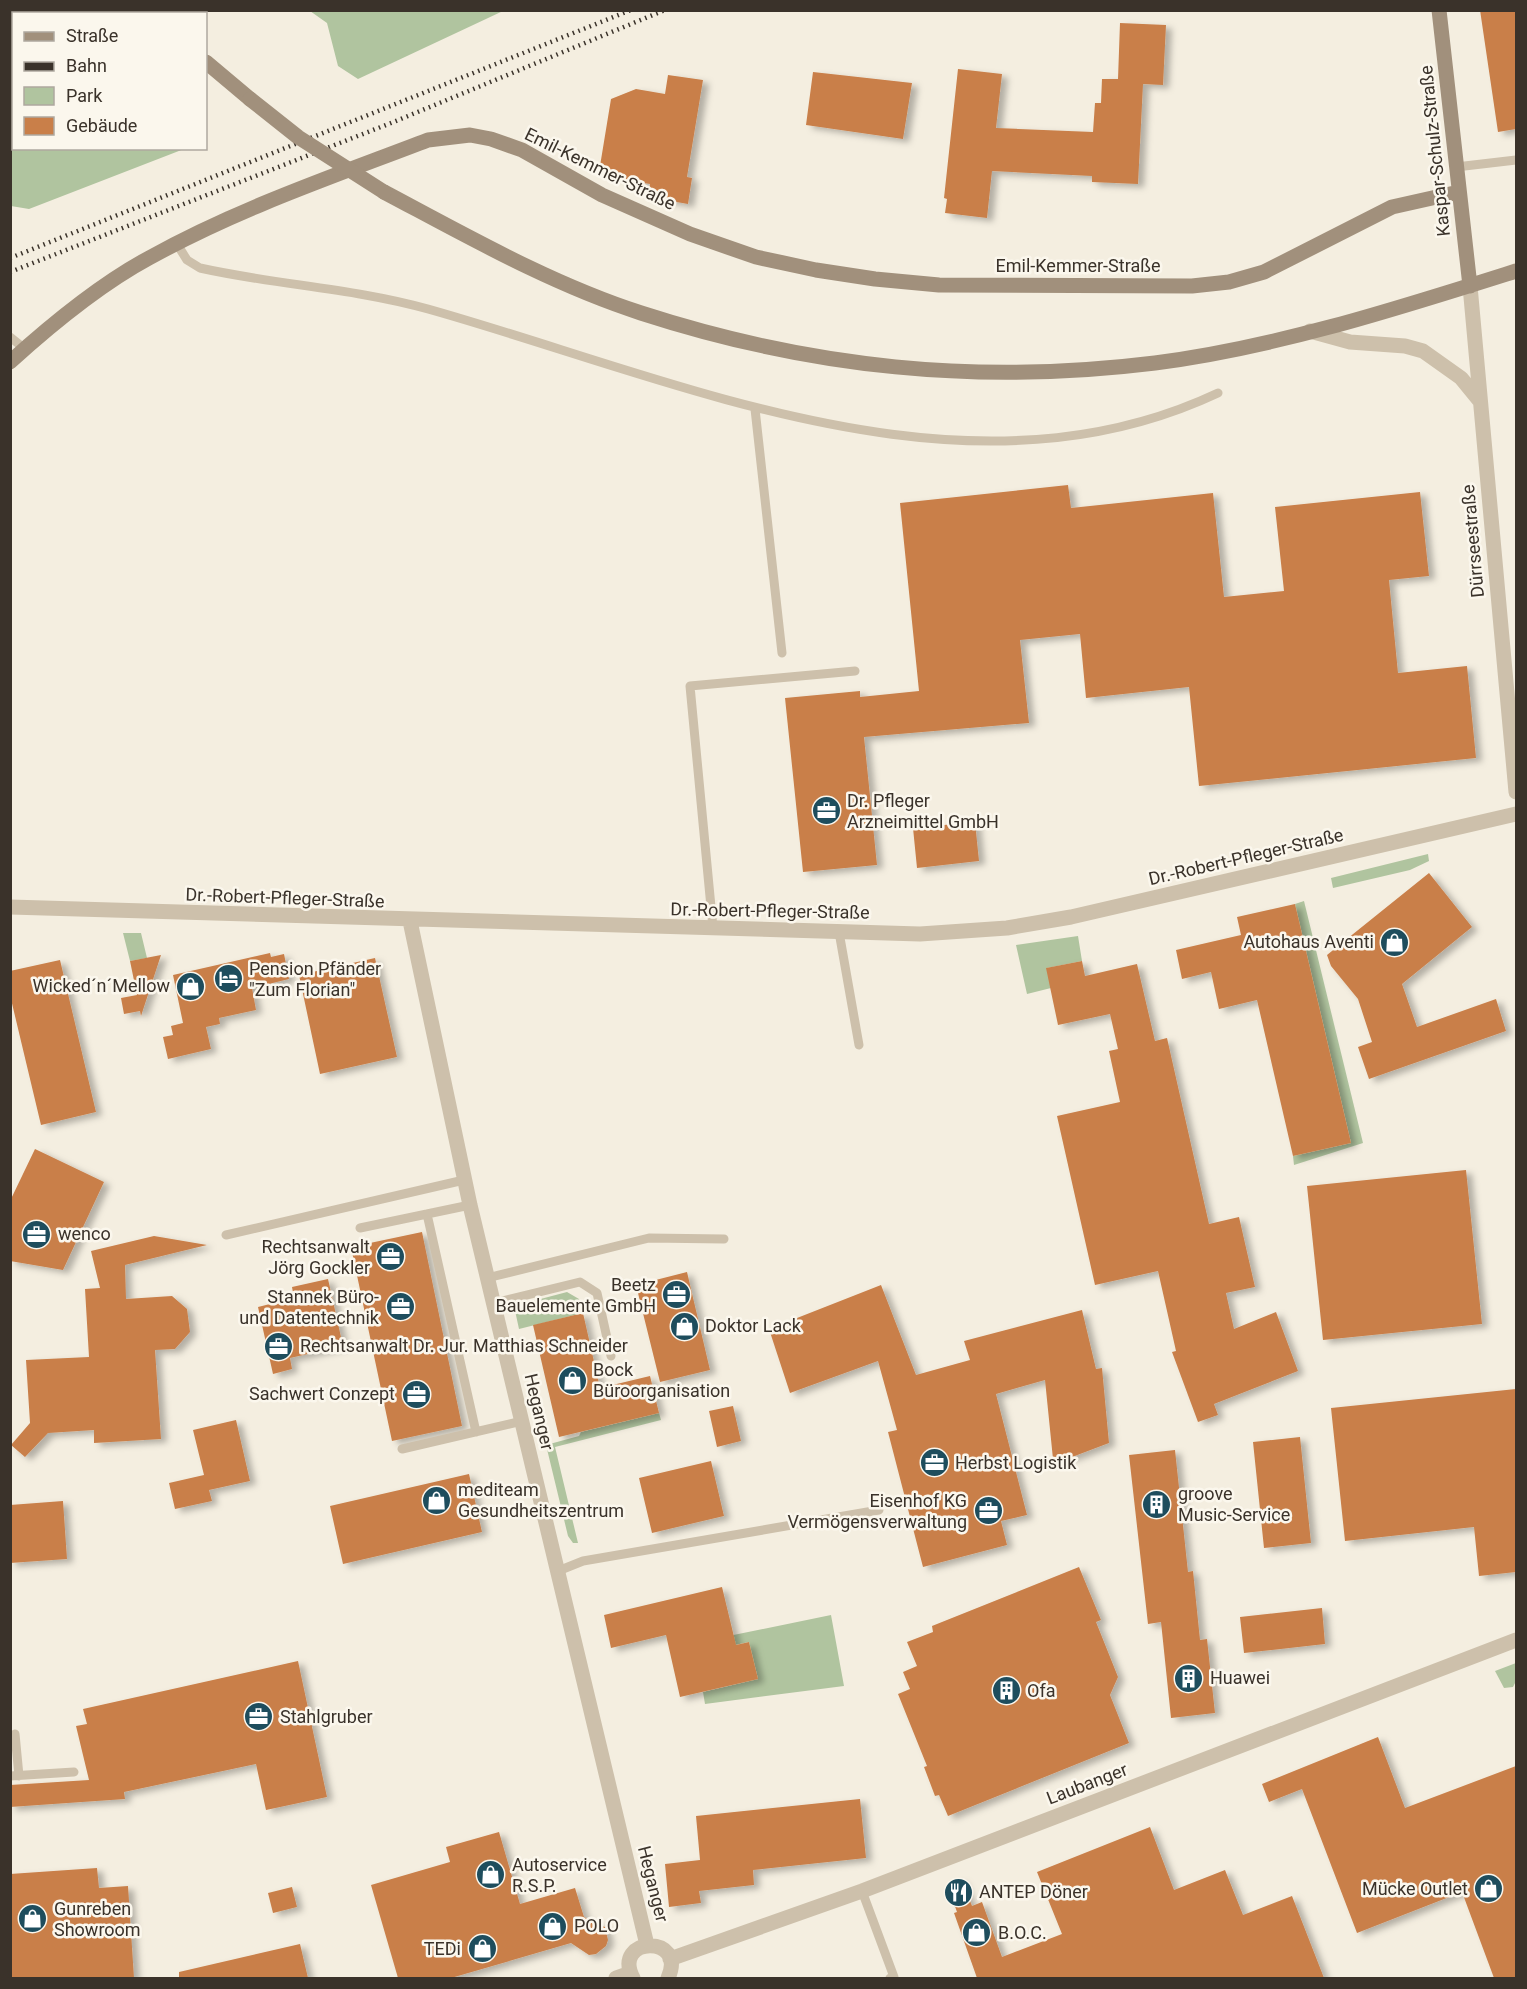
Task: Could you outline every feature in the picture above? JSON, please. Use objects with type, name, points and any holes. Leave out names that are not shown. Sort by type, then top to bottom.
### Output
[{"type":"street","name":"Kaspar-Schulz-Straße","points":[[1439,10],[1470,286]]},
{"type":"street","points":[[207,63],[298,137],[384,192],[519,262],[639,312],[782,352],[875,366],[982,372],[1155,363],[1310,331],[1516,271]]},
{"type":"street","name":"Emil-Kemmer-Straße","points":[[10,362],[94,293],[148,258],[298,190],[428,140],[470,135],[522,150],[602,195],[650,217],[756,257],[875,279],[939,285],[1192,286],[1229,282],[1264,272],[1296,258],[1392,207],[1459,192]]},
{"type":"street","name":"Dürrseestraße","points":[[1470,286],[1516,792]]},
{"type":"street","points":[[1310,331],[1350,342],[1405,346],[1423,351],[1461,378],[1479,400]]},
{"type":"street","name":"Dr.-Robert-Pfleger-Straße","points":[[10,907],[410,921],[920,934],[1036,924],[1516,814]]},
{"type":"street","name":"Heganger","points":[[410,921],[464,1180],[647,1945]]},
{"type":"street","name":"Laubanger","points":[[670,1959],[862,1891],[1516,1640]]},
{"type":"street","points":[[626,1977],[630,1958],[635,1950],[647,1945],[659,1947],[670,1959],[671,1971],[668,1978]]},
{"type":"lane","points":[[1456,167],[1516,160]]},
{"type":"lane","points":[[177,244],[187,260],[200,268],[345,290],[426,309],[755,409],[908,436],[1002,441],[1076,436],[1179,411],[1218,393]]},
{"type":"lane","points":[[10,337],[25,349]]},
{"type":"lane","points":[[755,409],[782,653]]},
{"type":"lane","points":[[713,928],[690,686],[855,671]]},
{"type":"lane","points":[[839,932],[859,1045]]},
{"type":"lane","points":[[226,1235],[464,1180]]},
{"type":"lane","points":[[360,1228],[470,1205]]},
{"type":"lane","points":[[427,1215],[476,1432]]},
{"type":"lane","points":[[487,1278],[649,1238],[724,1239]]},
{"type":"lane","points":[[494,1303],[580,1282],[597,1293],[611,1356]]},
{"type":"lane","points":[[402,1449],[522,1421]]},
{"type":"lane","points":[[558,1571],[583,1561],[879,1509]]},
{"type":"lane","points":[[15,1734],[15,1776],[74,1772]]},
{"type":"lane","points":[[862,1891],[894,1977],[891,1978]]},
{"type":"green space","points":[[10,11],[44,11],[46,12],[12,12],[12,150],[181,150],[29,209],[11,206]]},
{"type":"green space","points":[[310,11],[503,11],[358,79],[338,66],[327,23]]},
{"type":"green space","points":[[1428,854],[1429,861],[1410,870],[1333,888],[1331,878]]},
{"type":"green space","points":[[1304,901],[1363,1143],[1294,1165],[1293,1156],[1351,1143],[1295,904]]},
{"type":"green space","points":[[123,933],[141,933],[147,958],[130,961]]},
{"type":"green space","points":[[1078,936],[1082,961],[1047,968],[1051,988],[1027,994],[1016,945]]},
{"type":"green space","points":[[567,1292],[579,1299],[583,1313],[519,1329],[514,1306]]},
{"type":"green space","points":[[659,1413],[661,1420],[555,1447],[578,1543],[573,1543],[568,1536],[546,1445],[579,1436],[581,1432]]},
{"type":"green space","points":[[831,1615],[844,1686],[705,1704],[703,1692],[758,1679],[749,1642],[672,1659],[670,1648]]},
{"type":"green space","points":[[1516,1663],[1516,1681],[1513,1687],[1504,1688],[1495,1671]]},
{"type":"building","points":[[1480,10],[1516,10],[1516,129],[1498,132]]},
{"type":"building","points":[[1120,23],[1166,25],[1163,85],[1143,84],[1138,184],[1092,182],[1092,176],[992,171],[987,218],[945,213],[947,199],[944,198],[958,69],[1002,74],[996,128],[1093,132],[1095,103],[1101,103],[1102,79],[1118,79]]},
{"type":"building","points":[[813,72],[912,83],[903,139],[806,125]]},
{"type":"building","points":[[668,75],[703,80],[687,177],[692,178],[688,204],[648,197],[650,184],[626,180],[600,166],[611,99],[636,89],[665,94]]},
{"type":"building","points":[[1068,485],[1071,508],[1213,493],[1224,597],[1284,591],[1275,507],[1420,492],[1429,576],[1389,580],[1398,673],[1467,666],[1476,758],[1199,786],[1189,687],[1086,698],[1080,634],[1020,640],[1029,723],[864,737],[877,865],[803,872],[785,698],[860,691],[860,697],[919,691],[900,503]]},
{"type":"building","points":[[975,822],[979,861],[917,868],[913,828]]},
{"type":"building","points":[[1429,873],[1472,927],[1402,984],[1417,1027],[1496,999],[1506,1031],[1369,1079],[1358,1047],[1372,1042],[1358,999],[1331,966],[1327,955]]},
{"type":"building","points":[[1295,904],[1351,1143],[1293,1156],[1257,1000],[1219,1009],[1211,972],[1182,979],[1176,950],[1241,935],[1237,917]]},
{"type":"building","points":[[270,953],[271,957],[284,954],[289,979],[252,988],[256,1010],[219,1018],[220,1024],[206,1027],[211,1049],[168,1059],[163,1037],[173,1035],[171,1026],[183,1023],[173,975]]},
{"type":"building","points":[[161,955],[141,1016],[140,1011],[124,1014],[121,998],[137,995],[130,961]]},
{"type":"building","points":[[375,958],[397,1057],[320,1074],[299,975]]},
{"type":"building","points":[[60,960],[96,1112],[41,1125],[10,995],[10,971]]},
{"type":"building","points":[[1082,961],[1085,976],[1137,964],[1155,1041],[1167,1038],[1209,1224],[1239,1217],[1255,1287],[1226,1293],[1234,1329],[1276,1312],[1298,1371],[1214,1404],[1218,1415],[1198,1422],[1172,1352],[1176,1351],[1158,1271],[1095,1285],[1057,1116],[1120,1102],[1109,1051],[1118,1049],[1110,1014],[1058,1025],[1046,968]]},
{"type":"building","points":[[35,1149],[104,1182],[63,1270],[10,1261],[10,1201]]},
{"type":"building","points":[[1466,1170],[1482,1324],[1323,1340],[1307,1186]]},
{"type":"building","points":[[422,1232],[462,1426],[392,1441],[351,1247]]},
{"type":"building","points":[[154,1236],[207,1245],[125,1265],[126,1299],[172,1296],[187,1309],[190,1332],[175,1349],[155,1350],[161,1439],[94,1443],[94,1430],[48,1433],[25,1457],[11,1445],[30,1423],[26,1360],[89,1357],[85,1289],[100,1288],[91,1251]]},
{"type":"building","points":[[687,1272],[710,1370],[660,1382],[636,1285]]},
{"type":"building","points":[[328,1279],[343,1346],[290,1358],[292,1369],[273,1374],[258,1307],[294,1298],[292,1287]]},
{"type":"building","points":[[881,1285],[916,1375],[970,1360],[964,1341],[1082,1310],[1096,1369],[1102,1368],[1109,1443],[1072,1457],[1053,1459],[1045,1380],[996,1394],[1027,1515],[1001,1521],[1007,1545],[923,1567],[888,1432],[897,1430],[878,1361],[790,1393],[769,1329]]},
{"type":"building","points":[[583,1313],[600,1388],[650,1376],[659,1413],[559,1437],[533,1325]]},
{"type":"building","points":[[1516,1389],[1516,1572],[1479,1576],[1474,1527],[1345,1541],[1331,1408]]},
{"type":"building","points":[[733,1406],[741,1441],[717,1447],[709,1411]]},
{"type":"building","points":[[236,1420],[250,1481],[209,1490],[212,1501],[175,1509],[169,1483],[204,1475],[193,1430]]},
{"type":"building","points":[[1300,1437],[1311,1543],[1264,1548],[1253,1442]]},
{"type":"building","points":[[1175,1450],[1188,1572],[1193,1571],[1200,1640],[1207,1639],[1215,1713],[1171,1718],[1161,1622],[1148,1624],[1129,1455]]},
{"type":"building","points":[[711,1461],[724,1516],[652,1533],[639,1478]]},
{"type":"building","points":[[469,1474],[482,1532],[343,1564],[330,1506]]},
{"type":"building","points":[[63,1501],[67,1559],[10,1563],[10,1505]]},
{"type":"building","name":"Ofa","points":[[1079,1567],[1101,1620],[1096,1622],[1118,1677],[1110,1695],[1129,1743],[948,1816],[939,1795],[935,1796],[924,1767],[927,1766],[898,1694],[910,1689],[903,1672],[917,1666],[907,1642],[933,1632],[932,1626]]},
{"type":"building","points":[[722,1587],[736,1645],[749,1642],[758,1679],[680,1697],[666,1635],[611,1648],[604,1615]]},
{"type":"building","points":[[1322,1608],[1325,1644],[1244,1653],[1240,1617]]},
{"type":"building","points":[[298,1661],[327,1797],[266,1810],[256,1764],[124,1792],[125,1799],[10,1807],[10,1785],[89,1780],[76,1726],[87,1724],[83,1709]]},
{"type":"building","points":[[1378,1737],[1405,1808],[1516,1766],[1516,1978],[1494,1978],[1462,1892],[1357,1933],[1302,1789],[1269,1802],[1262,1784]]},
{"type":"building","points":[[860,1799],[866,1858],[753,1870],[754,1885],[699,1891],[701,1903],[669,1907],[665,1864],[700,1860],[696,1816]]},
{"type":"building","points":[[1150,1827],[1174,1890],[1225,1870],[1243,1915],[1292,1896],[1324,1978],[977,1978],[954,1913],[957,1912],[947,1884],[961,1879],[972,1906],[982,1902],[1002,1957],[1062,1934],[1037,1872]]},
{"type":"building","points":[[499,1832],[520,1904],[575,1888],[584,1917],[605,1927],[608,1940],[606,1946],[596,1954],[589,1955],[571,1943],[451,1978],[398,1978],[371,1885],[450,1862],[446,1847]]},
{"type":"building","points":[[97,1868],[99,1888],[128,1886],[134,1978],[10,1978],[10,1874]]},
{"type":"building","points":[[292,1887],[297,1907],[273,1913],[268,1893]]},
{"type":"building","points":[[300,1944],[308,1978],[179,1978],[179,1972]]},
{"type":"railway","points":[[10,258],[631,10]]},
{"type":"railway","points":[[10,272],[391,123],[665,10]]},
{"type":"place","name":"Dr. Pfleger Arzneimittel GmbH","points":[[826,811]]},
{"type":"place","name":"Autohaus Aventi","points":[[1395,942]]},
{"type":"place","name":"Pension Pfänder \"Zum Florian\"","points":[[228,979]]},
{"type":"place","name":"Wicked´n´Mellow","points":[[191,986]]},
{"type":"place","name":"wenco","points":[[37,1234]]},
{"type":"place","name":"Rechtsanwalt Jörg Gockler","points":[[391,1257]]},
{"type":"place","name":"Beetz Bauelemente GmbH","points":[[677,1295]]},
{"type":"place","name":"Stannek Büro- und Datentechnik","points":[[400,1307]]},
{"type":"place","name":"Doktor Lack","points":[[684,1326]]},
{"type":"place","name":"Rechtsanwalt Dr. Jur. Matthias Schneider","points":[[279,1346]]},
{"type":"place","name":"Bock Büroorganisation","points":[[572,1380]]},
{"type":"place","name":"Sachwert Conzept","points":[[416,1394]]},
{"type":"place","name":"Herbst Logistik","points":[[934,1463]]},
{"type":"place","name":"mediteam Gesundheitszentrum","points":[[437,1500]]},
{"type":"place","name":"groove Music-Service","points":[[1157,1504]]},
{"type":"place","name":"Eisenhof KG Vermögensverwaltung","points":[[988,1511]]},
{"type":"place","name":"Huawei","points":[[1189,1678]]},
{"type":"place","name":"Ofa","points":[[1006,1691]]},
{"type":"place","name":"Stahlgruber","points":[[259,1717]]},
{"type":"place","name":"Autoservice R.S.P.","points":[[491,1875]]},
{"type":"place","name":"Mücke Outlet","points":[[1489,1889]]},
{"type":"place","name":"ANTEP Döner","points":[[958,1892]]},
{"type":"place","name":"Gunreben Showroom","points":[[33,1919]]},
{"type":"place","name":"POLO","points":[[553,1926]]},
{"type":"place","name":"B.O.C.","points":[[977,1933]]},
{"type":"place","name":"TEDi","points":[[482,1949]]}]
